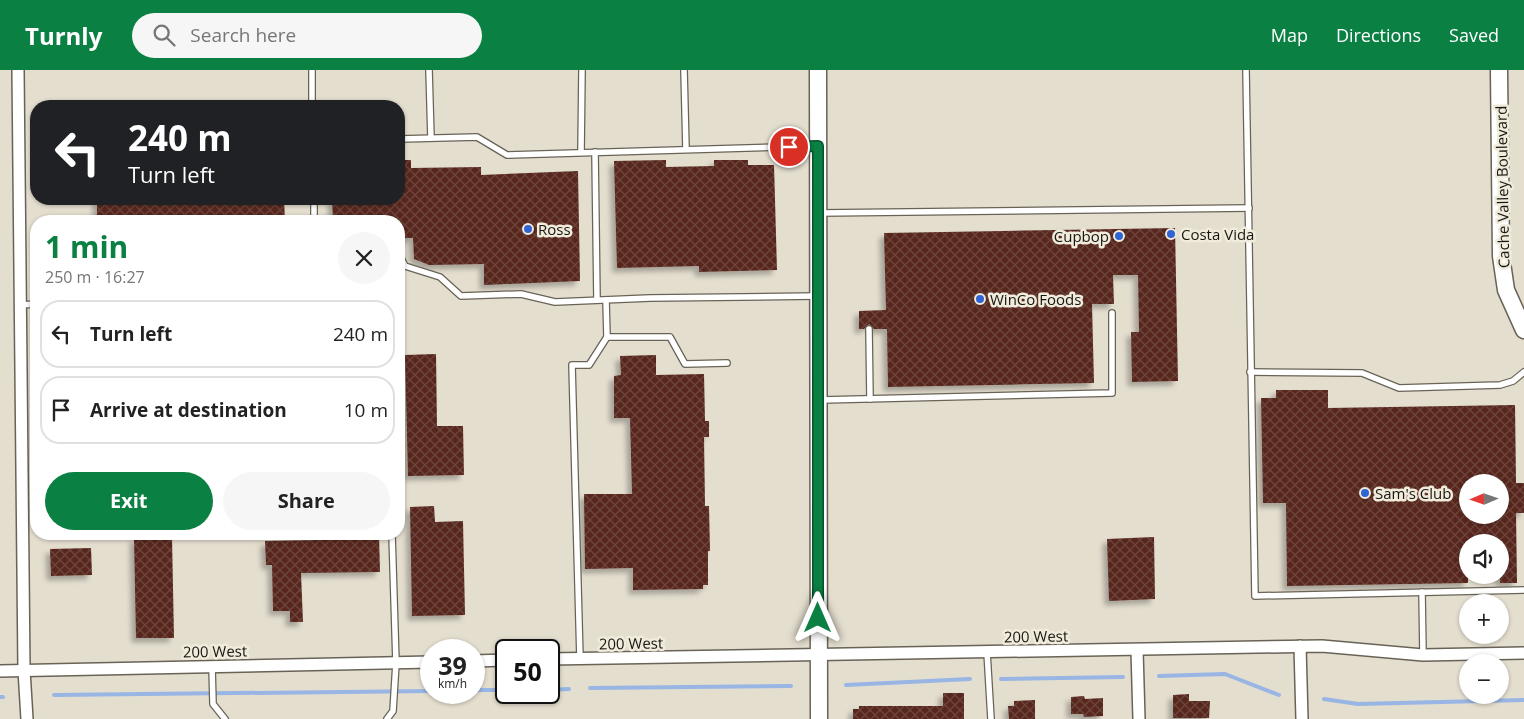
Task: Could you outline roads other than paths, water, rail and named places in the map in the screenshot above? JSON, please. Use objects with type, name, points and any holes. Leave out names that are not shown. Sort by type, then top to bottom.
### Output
[{"type":"main road","points":[[818,70],[819,719]]},
{"type":"main road","name":"Cache Valley Boulevard","points":[[1499,70],[1501,256],[1506,290],[1524,330]]},
{"type":"street","points":[[18,70],[24,670],[27,719]]},
{"type":"street","points":[[1300,646],[1302,719]]},
{"type":"street","name":"200 West","points":[[560,660],[1300,646],[1322,646],[1423,655],[1524,653]]},
{"type":"street","points":[[1137,650],[1138,719]]},
{"type":"street","name":"200 West","points":[[0,670],[420,662]]},
{"type":"lane","points":[[312,70],[312,100]]},
{"type":"lane","points":[[429,70],[431,138]]},
{"type":"lane","points":[[582,70],[582,152]]},
{"type":"lane","points":[[684,70],[686,149]]},
{"type":"lane","points":[[1246,70],[1255,596],[1524,590]]},
{"type":"lane","points":[[405,139],[477,137],[507,155],[818,146]]},
{"type":"lane","points":[[594,152],[597,300]]},
{"type":"lane","points":[[818,212],[1249,208]]},
{"type":"lane","points":[[405,266],[440,276],[461,296],[521,294],[555,302],[818,296]]},
{"type":"lane","points":[[580,659],[572,365],[589,365],[607,337],[606,300]]},
{"type":"lane","points":[[20,305],[30,304]]},
{"type":"lane","points":[[818,400],[1112,393],[1112,313]]},
{"type":"lane","points":[[869,329],[870,399]]},
{"type":"lane","points":[[607,337],[670,337],[685,364],[726,363]]},
{"type":"lane","points":[[1250,372],[1362,373],[1399,388],[1500,385],[1513,381],[1524,372]]},
{"type":"lane","points":[[387,719],[393,711],[396,663],[392,540]]},
{"type":"lane","points":[[1422,592],[1423,655]]},
{"type":"lane","points":[[987,652],[991,719]]},
{"type":"lane","points":[[212,666],[213,704],[225,719]]},
{"type":"waterway","points":[[1159,676],[1225,674],[1279,695]]},
{"type":"waterway","points":[[1001,679],[1123,677]]},
{"type":"waterway","points":[[846,685],[970,679]]},
{"type":"waterway","points":[[590,688],[791,686]]},
{"type":"waterway","points":[[560,689],[569,689]]},
{"type":"waterway","points":[[485,690],[495,690]]},
{"type":"waterway","points":[[54,695],[420,691]]},
{"type":"waterway","points":[[1324,699],[1358,704],[1524,700]]},
{"type":"place","name":"Ross","points":[[528,229]]},
{"type":"place","name":"Costa Vida","points":[[1171,234]]},
{"type":"place","name":"Cupbop","points":[[1119,236]]},
{"type":"place","name":"WinCo Foods","points":[[980,299]]},
{"type":"place","name":"Sam's Club","points":[[1365,493]]}]
